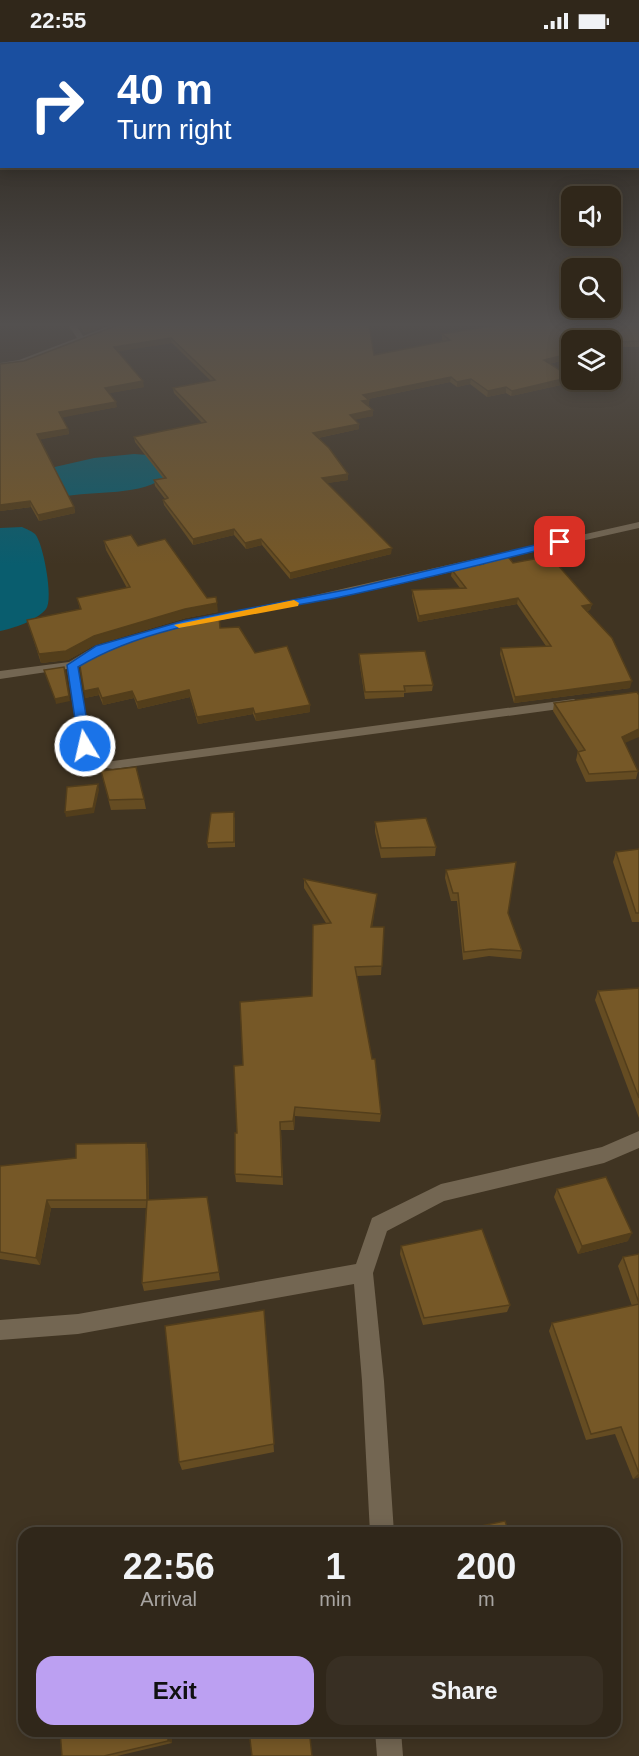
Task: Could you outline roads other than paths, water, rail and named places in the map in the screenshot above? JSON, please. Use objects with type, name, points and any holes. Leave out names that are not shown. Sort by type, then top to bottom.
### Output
[{"type":"street","points":[[186,623],[350,592],[520,550],[639,525]]},
{"type":"street","points":[[0,675],[72,665],[100,649],[126,640]]},
{"type":"street","points":[[72,665],[85,746],[93,762],[113,765],[593,700]]},
{"type":"street","points":[[382,1527],[373,1380],[363,1273],[379,1225],[441,1193],[604,1155],[639,1139]]},
{"type":"street","points":[[0,1330],[78,1324],[363,1273]]},
{"type":"street","points":[[388,1737],[390,1756]]},
{"type":"water","points":[[148,455],[167,475],[157,482],[132,490],[62,497],[46,469],[94,458]]},
{"type":"water","points":[[22,527],[35,534],[38,539],[48,583],[48,604],[42,613],[31,620],[0,631],[0,528]]}]
